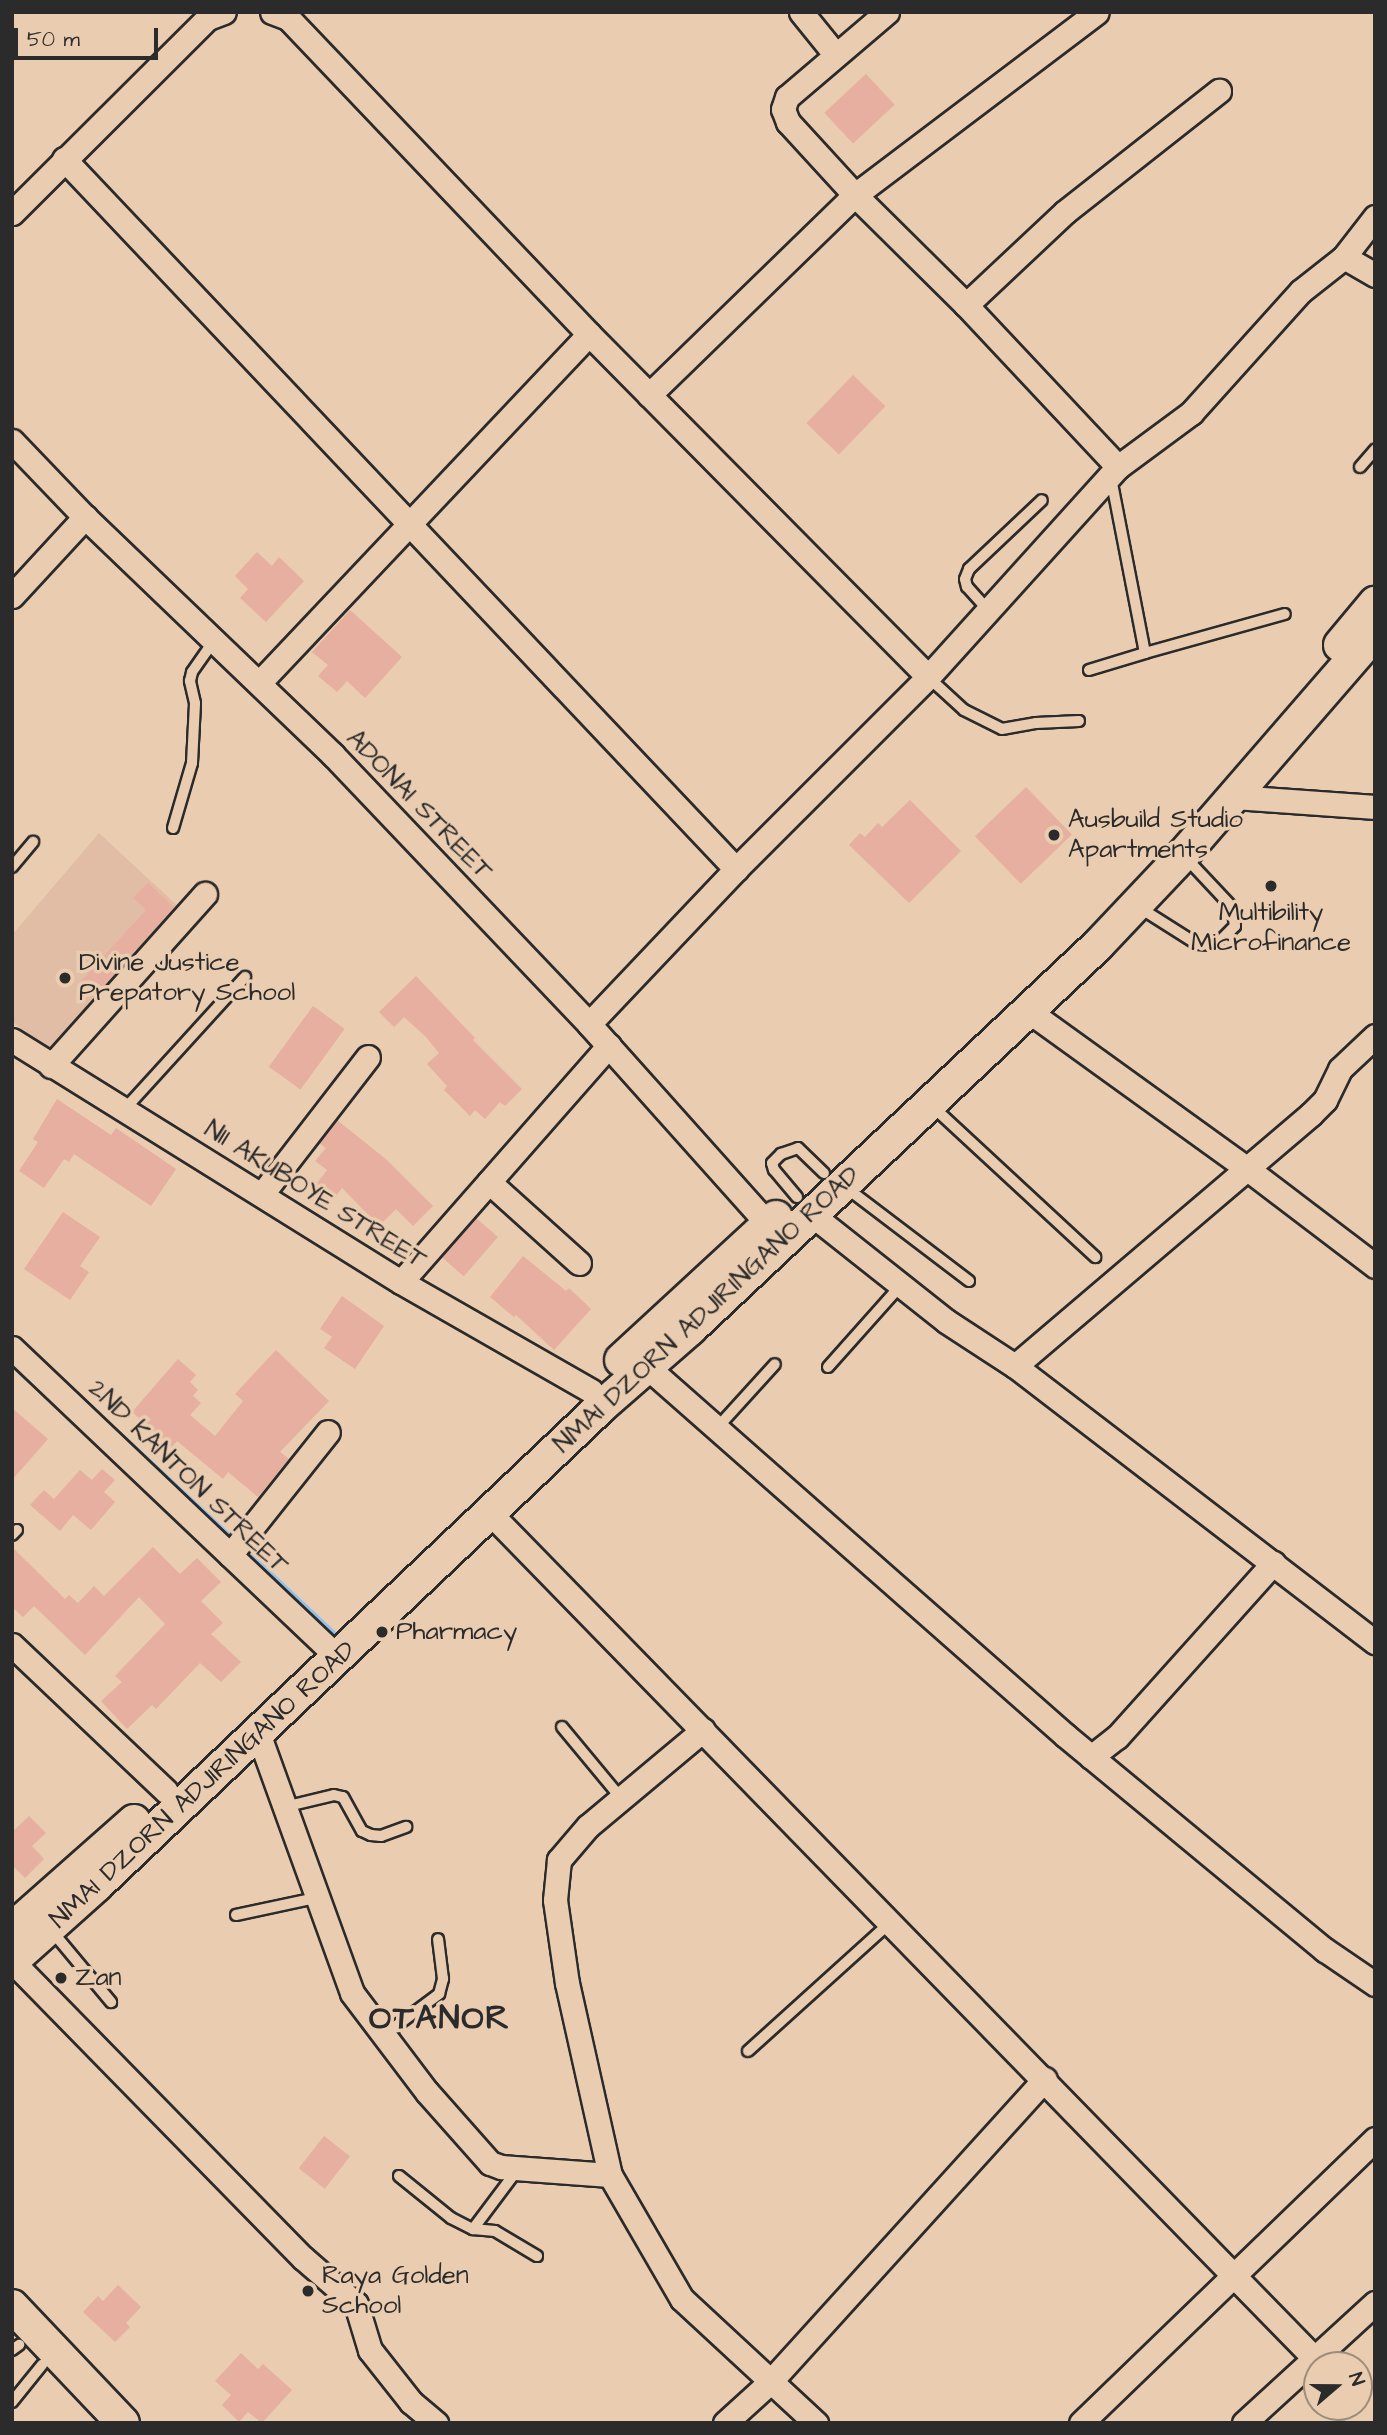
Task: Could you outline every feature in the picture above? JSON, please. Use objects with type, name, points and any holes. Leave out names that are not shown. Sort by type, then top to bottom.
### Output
[{"type":"main road","name":"NMAI DZORN ADJIRINGANO ROAD","points":[[12,1929],[326,1646],[591,1391],[682,1320],[833,1179],[1158,853],[1226,779],[1375,603]]},
{"type":"main road","name":"NMAI DZORN ADJIRINGANO ROAD","points":[[833,1179],[929,1103],[1136,906],[1235,797],[1375,633]]},
{"type":"main road","name":"NMAI DZORN ADJIRINGANO ROAD","points":[[12,1961],[646,1366],[682,1320],[769,1225],[804,1206]]},
{"type":"main road","points":[[12,2306],[123,2423]]},
{"type":"main road","points":[[21,2350],[98,2423]]},
{"type":"street","points":[[12,213],[208,18],[224,12]]},
{"type":"street","points":[[272,12],[288,18],[589,334],[928,677]]},
{"type":"street","points":[[801,12],[835,54]]},
{"type":"street","points":[[887,12],[787,97],[783,109],[788,122],[855,195],[966,305],[1114,471]]},
{"type":"street","points":[[649,395],[855,195],[1097,12]]},
{"type":"street","points":[[966,305],[1066,212],[1219,91]]},
{"type":"street","points":[[64,159],[736,869]]},
{"type":"street","points":[[589,1024],[736,869],[928,677],[1114,471],[1191,413],[1301,291],[1344,257],[1375,217]]},
{"type":"street","points":[[1344,257],[1375,275]]},
{"type":"street","points":[[259,683],[589,334]]},
{"type":"street","name":"ADONAI STREET","points":[[12,440],[85,517],[333,755],[589,1024],[769,1225]]},
{"type":"street","points":[[12,596],[85,517]]},
{"type":"street","points":[[1235,797],[1375,807]]},
{"type":"street","points":[[51,1066],[205,894]]},
{"type":"street","points":[[1027,1010],[1372,1261]]},
{"type":"street","points":[[1014,1366],[1250,1170],[1325,1100],[1340,1069],[1375,1036]]},
{"type":"street","name":"NII AKUBOYE STREET","points":[[12,1040],[401,1282],[591,1391]]},
{"type":"street","points":[[401,1282],[608,1045]]},
{"type":"street","points":[[262,1194],[368,1057]]},
{"type":"street","points":[[489,1182],[579,1263]]},
{"type":"street","points":[[804,1206],[946,1321],[1014,1366],[1375,1642]]},
{"type":"street","name":"2ND KANTON STREET","points":[[12,1348],[326,1646]]},
{"type":"street","points":[[646,1366],[1091,1757],[1325,1950],[1375,1984]]},
{"type":"street","points":[[230,1555],[328,1432]]},
{"type":"street","points":[[490,1513],[1045,2079],[1307,2351]]},
{"type":"street","points":[[1091,1757],[1117,1737],[1273,1563]]},
{"type":"street","points":[[12,1645],[166,1791]]},
{"type":"street","points":[[703,1730],[568,1845],[559,1860],[555,1900],[567,1983],[610,2175],[682,2299],[816,2423]]},
{"type":"street","points":[[258,1733],[352,1993],[480,2156],[501,2167],[610,2175]]},
{"type":"street","points":[[12,1961],[303,2258],[356,2304],[370,2350],[411,2402],[436,2423]]},
{"type":"street","points":[[725,2423],[770,2382],[1045,2079]]},
{"type":"street","points":[[1081,2423],[1375,2139]]},
{"type":"street","points":[[1320,2351],[1375,2303]]},
{"type":"street","points":[[1244,2423],[1303,2367]]},
{"type":"lane","points":[[1360,467],[1375,450]]},
{"type":"lane","points":[[1114,471],[1145,653]]},
{"type":"lane","points":[[988,610],[967,587],[965,579],[969,569],[1042,500]]},
{"type":"lane","points":[[1088,670],[1285,614]]},
{"type":"lane","points":[[173,828],[192,763],[195,703],[190,681],[192,672],[214,640]]},
{"type":"lane","points":[[928,677],[964,710],[1002,729],[1035,723],[1079,721]]},
{"type":"lane","points":[[12,867],[33,842]]},
{"type":"lane","points":[[1136,906],[1197,944],[1216,945],[1235,926],[1232,907],[1183,855]]},
{"type":"lane","points":[[124,1110],[245,977]]},
{"type":"lane","points":[[929,1103],[1095,1257]]},
{"type":"lane","points":[[804,1206],[774,1170],[772,1163],[781,1154],[798,1148],[833,1179],[969,1281]]},
{"type":"lane","points":[[828,1367],[901,1286]]},
{"type":"lane","points":[[717,1428],[775,1364]]},
{"type":"lane","points":[[562,1727],[621,1798]]},
{"type":"lane","points":[[284,1807],[334,1794],[344,1797],[362,1831],[381,1836],[406,1827]]},
{"type":"lane","points":[[236,1915],[316,1898]]},
{"type":"lane","points":[[748,2051],[891,1922]]},
{"type":"lane","points":[[50,1928],[111,2003]]},
{"type":"lane","points":[[384,2035],[439,1994],[443,1979],[438,1939]]},
{"type":"lane","points":[[473,2229],[518,2169]]},
{"type":"lane","points":[[399,2176],[452,2218],[473,2229],[495,2231],[537,2256]]},
{"type":"lane","points":[[12,2402],[21,2350]]},
{"type":"shaded area","name":"Divine Justice Prepatory School","points":[[99,833],[182,910],[49,1052],[12,1021],[12,935]]},
{"type":"building","points":[[866,74],[895,105],[853,144],[824,113]]},
{"type":"building","points":[[853,375],[885,406],[839,454],[806,423]]},
{"type":"building","points":[[257,552],[272,566],[279,557],[304,581],[266,622],[240,598],[248,589],[235,576]]},
{"type":"building","points":[[350,610],[402,657],[365,698],[347,681],[337,692],[318,676],[328,665],[312,652]]},
{"type":"building","name":"Ausbuild Studio Apartments","points":[[1026,787],[1072,834],[1021,884],[975,836]]},
{"type":"building","points":[[910,800],[961,851],[909,903],[849,845],[860,833],[865,837],[878,823],[882,827]]},
{"type":"building","points":[[148,883],[174,907],[97,994],[82,980],[146,910],[133,898]]},
{"type":"building","points":[[416,976],[475,1038],[473,1040],[522,1089],[505,1106],[500,1102],[485,1119],[475,1110],[470,1116],[444,1090],[447,1086],[427,1064],[439,1053],[426,1037],[404,1017],[394,1027],[379,1012]]},
{"type":"building","points":[[313,1006],[345,1029],[300,1090],[269,1067]]},
{"type":"building","points":[[57,1099],[111,1135],[116,1128],[176,1169],[151,1206],[74,1154],[69,1162],[64,1159],[44,1188],[19,1171],[38,1142],[33,1139]]},
{"type":"building","points":[[337,1120],[387,1160],[433,1206],[413,1226],[396,1209],[379,1226],[342,1188],[332,1201],[314,1187],[327,1170],[315,1161],[326,1148],[319,1143]]},
{"type":"building","points":[[63,1212],[100,1237],[80,1266],[89,1272],[70,1300],[24,1269]]},
{"type":"building","points":[[476,1218],[498,1237],[464,1276],[442,1257]]},
{"type":"building","points":[[523,1256],[566,1291],[569,1288],[591,1309],[554,1350],[516,1315],[514,1317],[490,1297]]},
{"type":"building","points":[[342,1296],[384,1326],[355,1369],[324,1348],[332,1337],[320,1329]]},
{"type":"building","points":[[276,1350],[329,1401],[280,1452],[289,1459],[258,1497],[228,1472],[223,1479],[177,1441],[172,1447],[132,1412],[178,1359],[196,1375],[190,1382],[198,1390],[193,1396],[201,1403],[190,1415],[215,1436],[243,1401],[235,1394]]},
{"type":"building","points":[[12,1408],[48,1439],[12,1480]]},
{"type":"building","points":[[102,1469],[115,1480],[104,1492],[115,1502],[91,1530],[73,1515],[60,1531],[30,1505],[44,1490],[54,1499],[80,1470],[92,1480]]},
{"type":"building","points":[[12,1547],[65,1599],[69,1595],[78,1603],[94,1586],[104,1596],[153,1547],[180,1574],[197,1558],[221,1582],[201,1601],[223,1623],[211,1634],[241,1662],[221,1682],[200,1663],[156,1709],[152,1705],[127,1729],[101,1701],[122,1682],[115,1676],[165,1624],[139,1597],[85,1655],[34,1606],[23,1617],[12,1607]]},
{"type":"building","points":[[29,1816],[46,1833],[32,1846],[44,1859],[25,1878],[12,1865],[12,1832]]},
{"type":"building","points":[[324,2136],[350,2156],[325,2189],[299,2168]]},
{"type":"building","points":[[118,2285],[141,2307],[126,2323],[130,2327],[115,2342],[83,2312],[98,2296],[103,2301]]},
{"type":"building","points":[[241,2353],[258,2369],[263,2364],[292,2390],[262,2423],[248,2412],[239,2422],[222,2405],[231,2395],[215,2381]]},
{"type":"waterway","points":[[12,1364],[31,1382]]},
{"type":"waterway","points":[[119,1434],[234,1541]]},
{"type":"waterway","points":[[242,1548],[334,1634]]},
{"type":"place","name":"Ausbuild Studio Apartments","points":[[1054,835]]},
{"type":"place","name":"Multibility Microfinance","points":[[1271,886]]},
{"type":"place","name":"Divine Justice Prepatory School","points":[[65,978]]},
{"type":"place","name":"Pharmacy","points":[[382,1632]]},
{"type":"place","name":"Zan","points":[[61,1978]]},
{"type":"place","name":"Raya Golden School","points":[[308,2291]]},
{"type":"district","name":"OTANOR","points":[[440,2019]]}]
